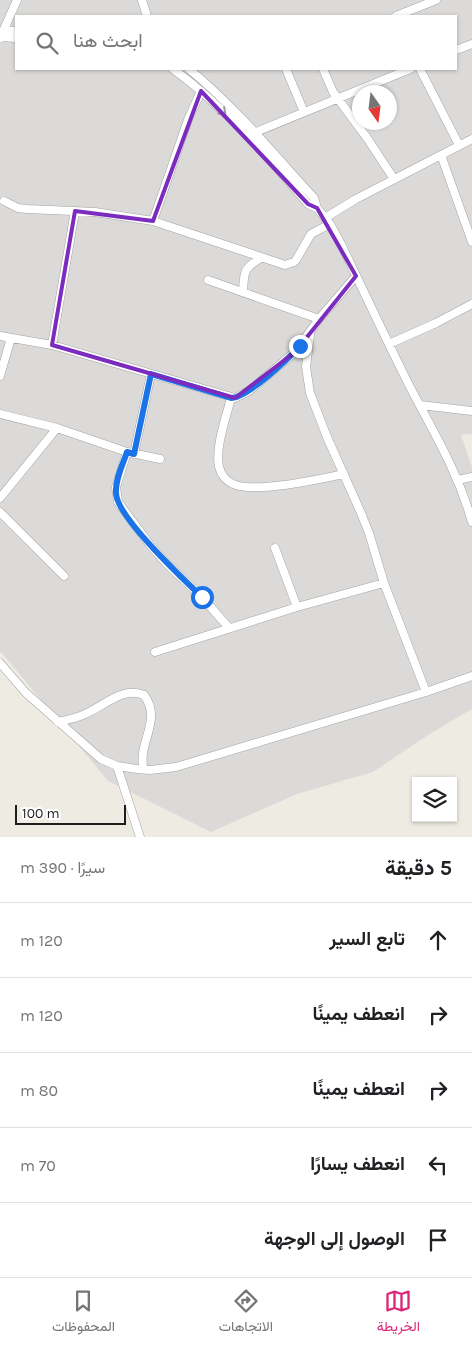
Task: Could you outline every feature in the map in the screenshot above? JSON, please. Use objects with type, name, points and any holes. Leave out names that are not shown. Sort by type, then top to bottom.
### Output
[{"type":"street","points":[[1,35],[17,0]]},
{"type":"street","points":[[398,15],[436,0]]},
{"type":"street","points":[[146,1],[147,15]]},
{"type":"street","points":[[1,35],[15,31]]},
{"type":"street","points":[[1,35],[15,38]]},
{"type":"street","points":[[457,50],[472,44]]},
{"type":"street","points":[[174,70],[251,134]]},
{"type":"street","points":[[190,70],[205,82],[251,134],[314,198],[317,208],[328,221],[444,450],[458,480],[472,522]]},
{"type":"street","points":[[286,70],[304,112]]},
{"type":"street","points":[[323,70],[338,99],[368,138],[394,179]]},
{"type":"street","points":[[251,134],[408,70]]},
{"type":"street","points":[[420,70],[458,145]]},
{"type":"street","points":[[153,221],[188,120],[201,91]]},
{"type":"street","points":[[4,201],[18,208],[95,212],[153,221],[285,265],[294,262],[311,234],[328,221],[394,179],[472,139]]},
{"type":"street","points":[[442,155],[472,242]]},
{"type":"street","points":[[52,345],[75,211]]},
{"type":"street","points":[[243,292],[245,272],[251,264],[261,258]]},
{"type":"street","points":[[0,336],[52,345],[231,398],[243,395],[295,352],[319,319],[356,276]]},
{"type":"street","points":[[208,280],[319,319]]},
{"type":"street","points":[[389,344],[472,304]]},
{"type":"street","points":[[310,332],[306,367],[310,393],[369,534],[384,584],[426,692]]},
{"type":"street","points":[[0,376],[11,338]]},
{"type":"street","points":[[151,374],[131,453],[116,488],[118,502],[150,545],[202,597],[229,628]]},
{"type":"street","points":[[231,398],[222,434],[218,462],[222,474],[232,484],[237,486],[264,487],[288,485],[344,474]]},
{"type":"street","points":[[420,405],[472,411]]},
{"type":"street","points":[[0,414],[57,428],[131,453],[160,459]]},
{"type":"street","points":[[0,498],[57,428]]},
{"type":"street","points":[[458,480],[472,477]]},
{"type":"street","points":[[0,512],[64,576]]},
{"type":"street","points":[[275,548],[297,607]]},
{"type":"street","points":[[155,652],[297,607],[384,584]]},
{"type":"street","points":[[0,663],[26,693],[100,759],[117,766],[143,769],[162,769],[176,766],[426,692],[472,676]]},
{"type":"street","points":[[58,722],[86,714],[120,695],[131,692],[144,695],[152,721],[143,753],[143,769]]},
{"type":"street","points":[[117,766],[140,837]]},
{"type":"highlighted area","points":[[201,91],[308,204],[317,208],[356,276],[295,352],[235,398],[52,345],[75,211],[153,221]]},
{"type":"shaded area","points":[[0,0],[472,0],[472,434],[461,435],[472,467],[472,709],[428,735],[373,772],[297,794],[211,832],[108,781],[2,653],[0,653]]},
{"type":"route","points":[[202,597],[150,545],[127,516],[116,498],[117,482],[127,452],[134,454],[151,374],[235,398],[249,391],[300,346]]}]
